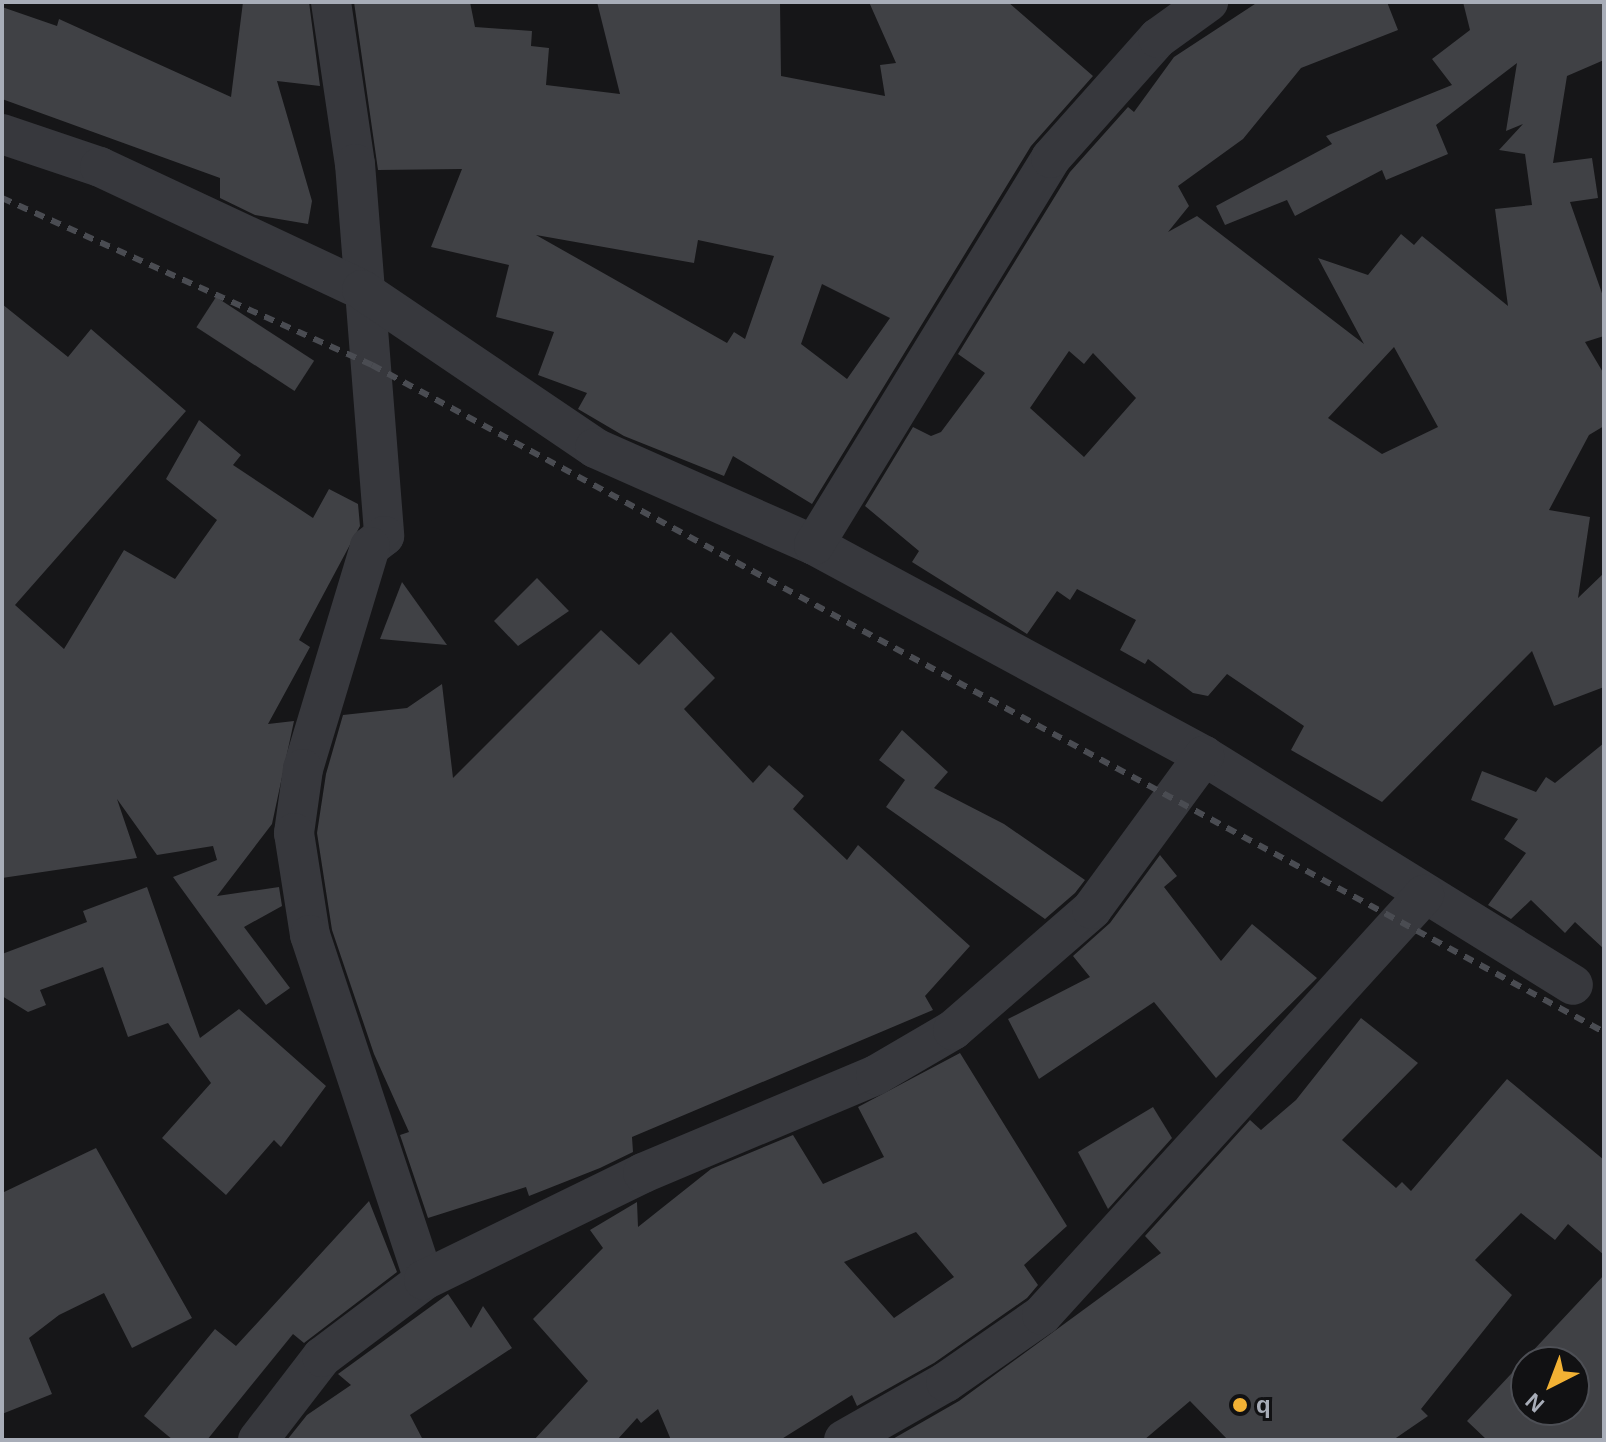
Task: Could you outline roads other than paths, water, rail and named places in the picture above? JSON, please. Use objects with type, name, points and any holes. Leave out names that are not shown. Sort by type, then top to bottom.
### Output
[{"type":"street","points":[[331,2],[355,164],[362,290],[384,536],[370,547],[303,769],[294,833],[310,935],[424,1280]]},
{"type":"street","points":[[814,545],[1051,158],[1158,38],[1208,2]]},
{"type":"street","points":[[2,134],[100,167],[362,290],[595,448],[814,545],[1204,756],[1573,985]]},
{"type":"street","points":[[258,1440],[322,1357],[424,1280],[643,1173],[876,1075],[953,1030],[1092,909],[1204,756]]},
{"type":"street","points":[[844,1440],[946,1382],[1042,1315],[1424,895]]},
{"type":"railway","points":[[2,198],[372,365],[1604,1032]]},
{"type":"place","name":"q","points":[[1240,1405]]}]
